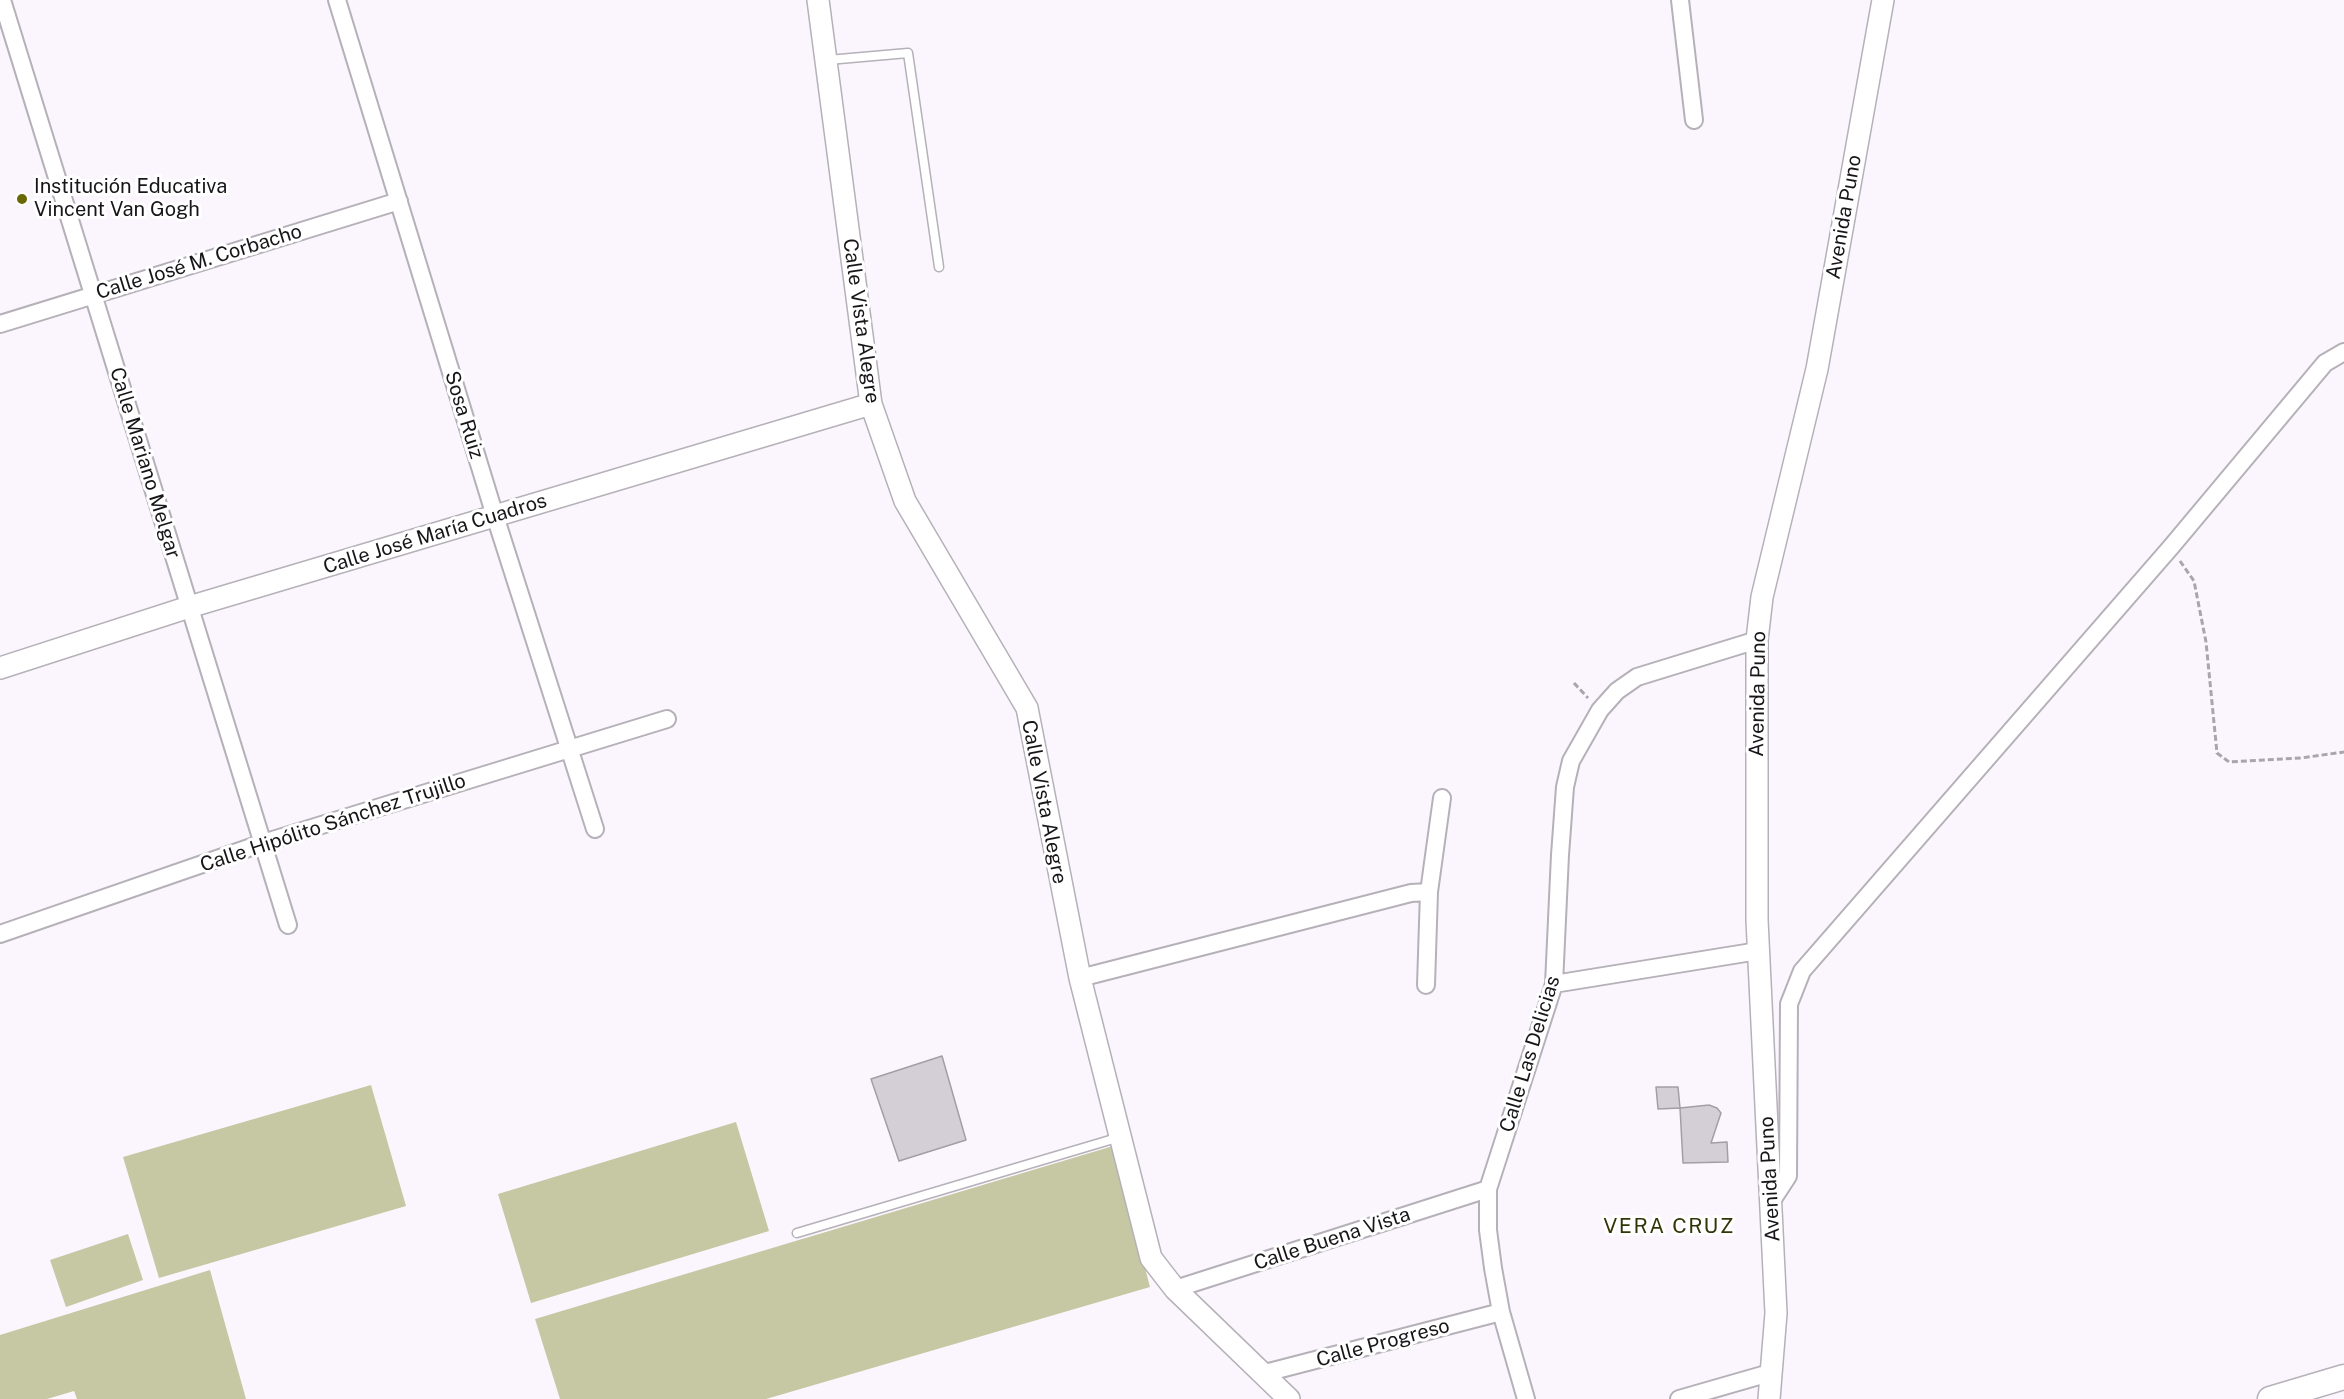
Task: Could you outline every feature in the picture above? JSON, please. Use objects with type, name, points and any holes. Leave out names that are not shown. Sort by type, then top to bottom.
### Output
[{"type":"main road","points":[[2270,1399],[2344,1377]]},
{"type":"street","name":"Calle Mariano Melgar","points":[[2,0],[288,925]]},
{"type":"street","name":"Sosa Ruiz","points":[[337,0],[495,516],[596,829]]},
{"type":"street","name":"Calle Vista Alegre","points":[[818,0],[871,404],[905,501],[1027,708],[1080,978],[1151,1258],[1175,1289],[1289,1399]]},
{"type":"street","points":[[1680,0],[1694,120]]},
{"type":"street","name":"Avenida Puno","points":[[1769,1399],[1776,1313],[1758,951],[1757,640],[1762,597],[1817,369],[1882,0]]},
{"type":"street","name":"Calle José M. Corbacho","points":[[0,324],[399,201]]},
{"type":"street","points":[[1771,1202],[1788,1176],[1789,1004],[1802,971],[2170,547],[2325,363],[2344,352]]},
{"type":"street","name":"Calle José María Cuadros","points":[[0,668],[189,607],[871,404]]},
{"type":"street","name":"Calle Las Delicias","points":[[1526,1399],[1502,1311],[1488,1230],[1488,1190],[1554,984],[1565,787],[1571,761],[1600,710],[1617,691],[1637,677],[1757,640]]},
{"type":"street","name":"Calle Hipólito Sánchez Trujillo","points":[[0,934],[263,843],[667,719]]},
{"type":"street","points":[[1426,985],[1429,892],[1442,798]]},
{"type":"street","points":[[1080,978],[1411,893],[1429,892]]},
{"type":"street","points":[[1554,984],[1758,951]]},
{"type":"street","name":"Calle Buena Vista","points":[[1175,1289],[1488,1190]]},
{"type":"street","name":"Calle Progreso","points":[[1265,1374],[1502,1311]]},
{"type":"street","points":[[1679,1399],[1773,1372]]},
{"type":"lane","points":[[826,60],[908,53],[939,267]]},
{"type":"lane","points":[[797,1233],[1120,1137]]},
{"type":"path","points":[[2170,547],[2194,581],[2206,642],[2217,753],[2229,762],[2301,758],[2344,752]]},
{"type":"green space","points":[[371,1085],[406,1206],[159,1278],[123,1157]]},
{"type":"green space","points":[[736,1122],[769,1231],[531,1303],[498,1194]]},
{"type":"green space","points":[[1113,1146],[1150,1287],[766,1399],[560,1399],[535,1319]]},
{"type":"green space","points":[[128,1234],[143,1280],[66,1307],[50,1260]]},
{"type":"green space","points":[[210,1270],[246,1399],[77,1399],[74,1391],[47,1399],[0,1399],[0,1335]]},
{"type":"building","points":[[942,1056],[966,1140],[899,1161],[871,1079]]},
{"type":"building","points":[[1656,1087],[1678,1087],[1680,1108],[1658,1109]]},
{"type":"building","points":[[1709,1105],[1717,1108],[1721,1113],[1711,1143],[1727,1142],[1728,1162],[1683,1163],[1680,1108]]},
{"type":"place","name":"Institución Educativa Vincent Van Gogh","points":[[22,199]]},
{"type":"district","name":"VERA CRUZ","points":[[1669,1227]]}]
